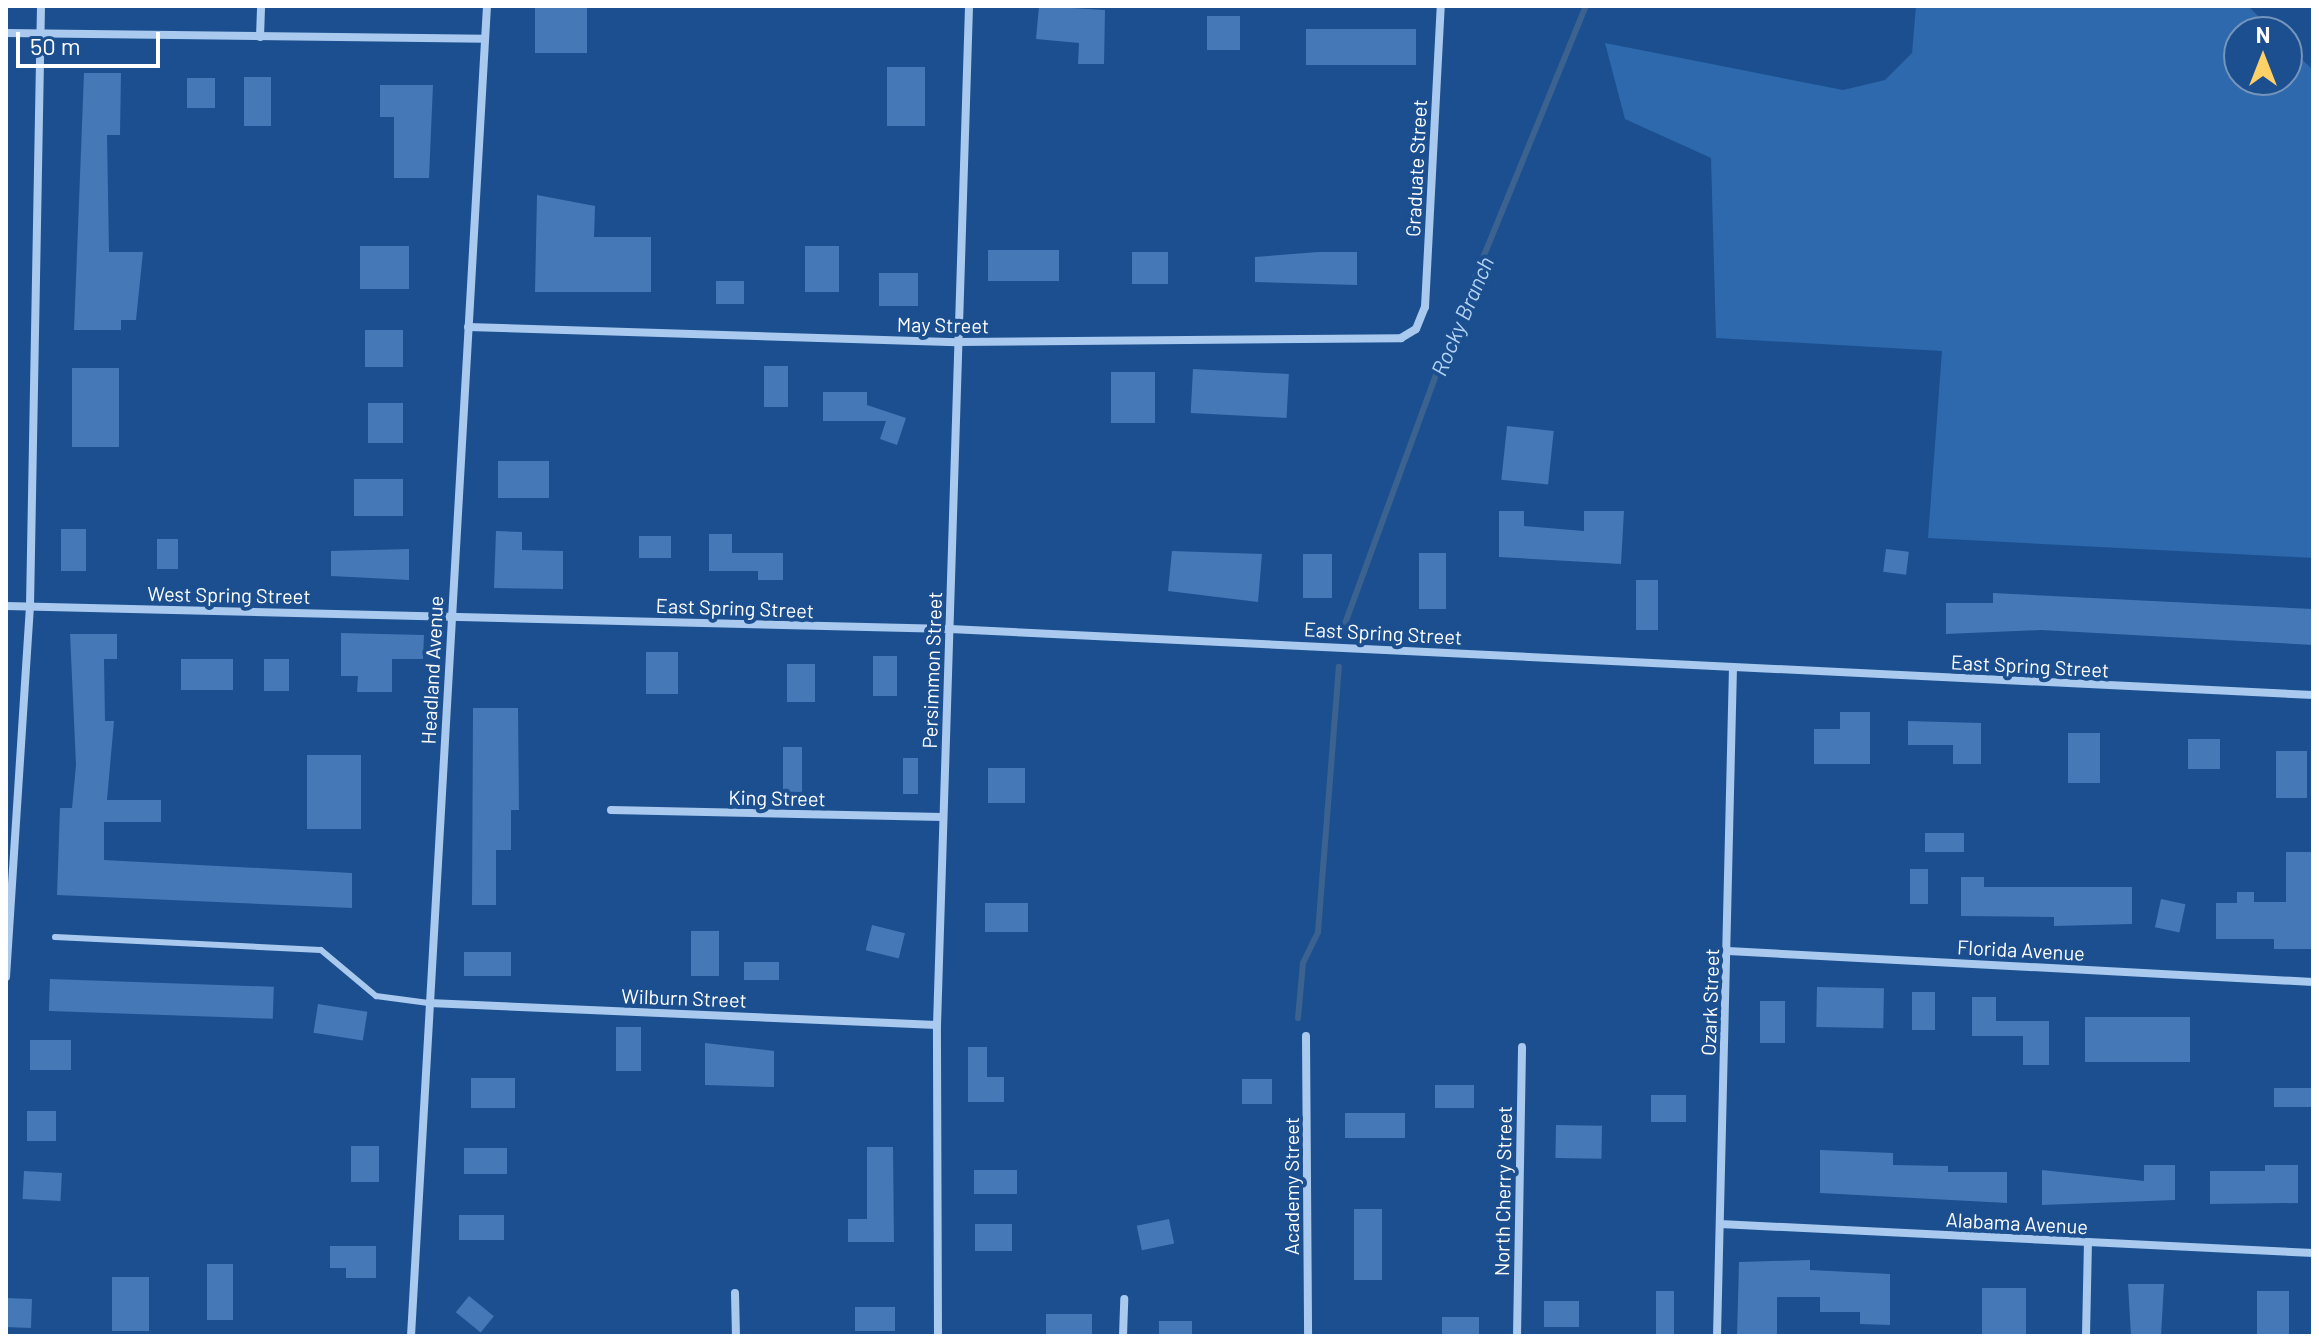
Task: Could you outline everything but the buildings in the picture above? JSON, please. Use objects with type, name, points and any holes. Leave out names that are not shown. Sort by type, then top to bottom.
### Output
[{"type":"street","points":[[6,977],[30,606],[41,6]]},
{"type":"street","points":[[260,37],[261,6]]},
{"type":"street","name":"Headland Avenue","points":[[411,1336],[487,6]]},
{"type":"street","name":"Persimmon Street","points":[[938,1336],[937,1025],[969,6]]},
{"type":"street","name":"Graduate Street","points":[[1416,329],[1425,307],[1441,6]]},
{"type":"street","points":[[6,33],[485,39]]},
{"type":"street","name":"May Street","points":[[468,327],[957,342],[1393,340],[1416,329]]},
{"type":"street","name":"West Spring Street","points":[[6,606],[451,616]]},
{"type":"street","name":"East Spring Street","points":[[451,616],[950,629],[2313,695]]},
{"type":"street","name":"Ozark Street","points":[[1717,1336],[1733,668]]},
{"type":"street","name":"King Street","points":[[611,810],[943,817]]},
{"type":"street","name":"Florida Avenue","points":[[1728,951],[2313,982]]},
{"type":"street","name":"Wilburn Street","points":[[429,1003],[937,1025]]},
{"type":"street","name":"Academy Street","points":[[1306,1036],[1308,1336]]},
{"type":"street","name":"North Cherry Street","points":[[1517,1336],[1522,1047]]},
{"type":"street","name":"Alabama Avenue","points":[[1720,1224],[2313,1253]]},
{"type":"street","points":[[2086,1336],[2088,1242]]},
{"type":"street","points":[[735,1293],[736,1336]]},
{"type":"street","points":[[1123,1336],[1124,1299]]},
{"type":"lane","points":[[55,937],[321,950],[376,996],[429,1003]]},
{"type":"shaded area","points":[[1916,6],[2248,6],[2258,16],[2223,16],[2223,96],[2303,96],[2303,60],[2313,70],[2313,558],[1928,538],[1942,351],[1716,338],[1711,158],[1625,119],[1605,43],[1843,90],[1885,80],[1912,53]]},
{"type":"waterway","name":"Rocky Branch","points":[[1343,629],[1445,351],[1586,6]]},
{"type":"waterway","name":"Rocky Branch","points":[[1298,1018],[1303,963],[1318,932],[1339,667]]}]
